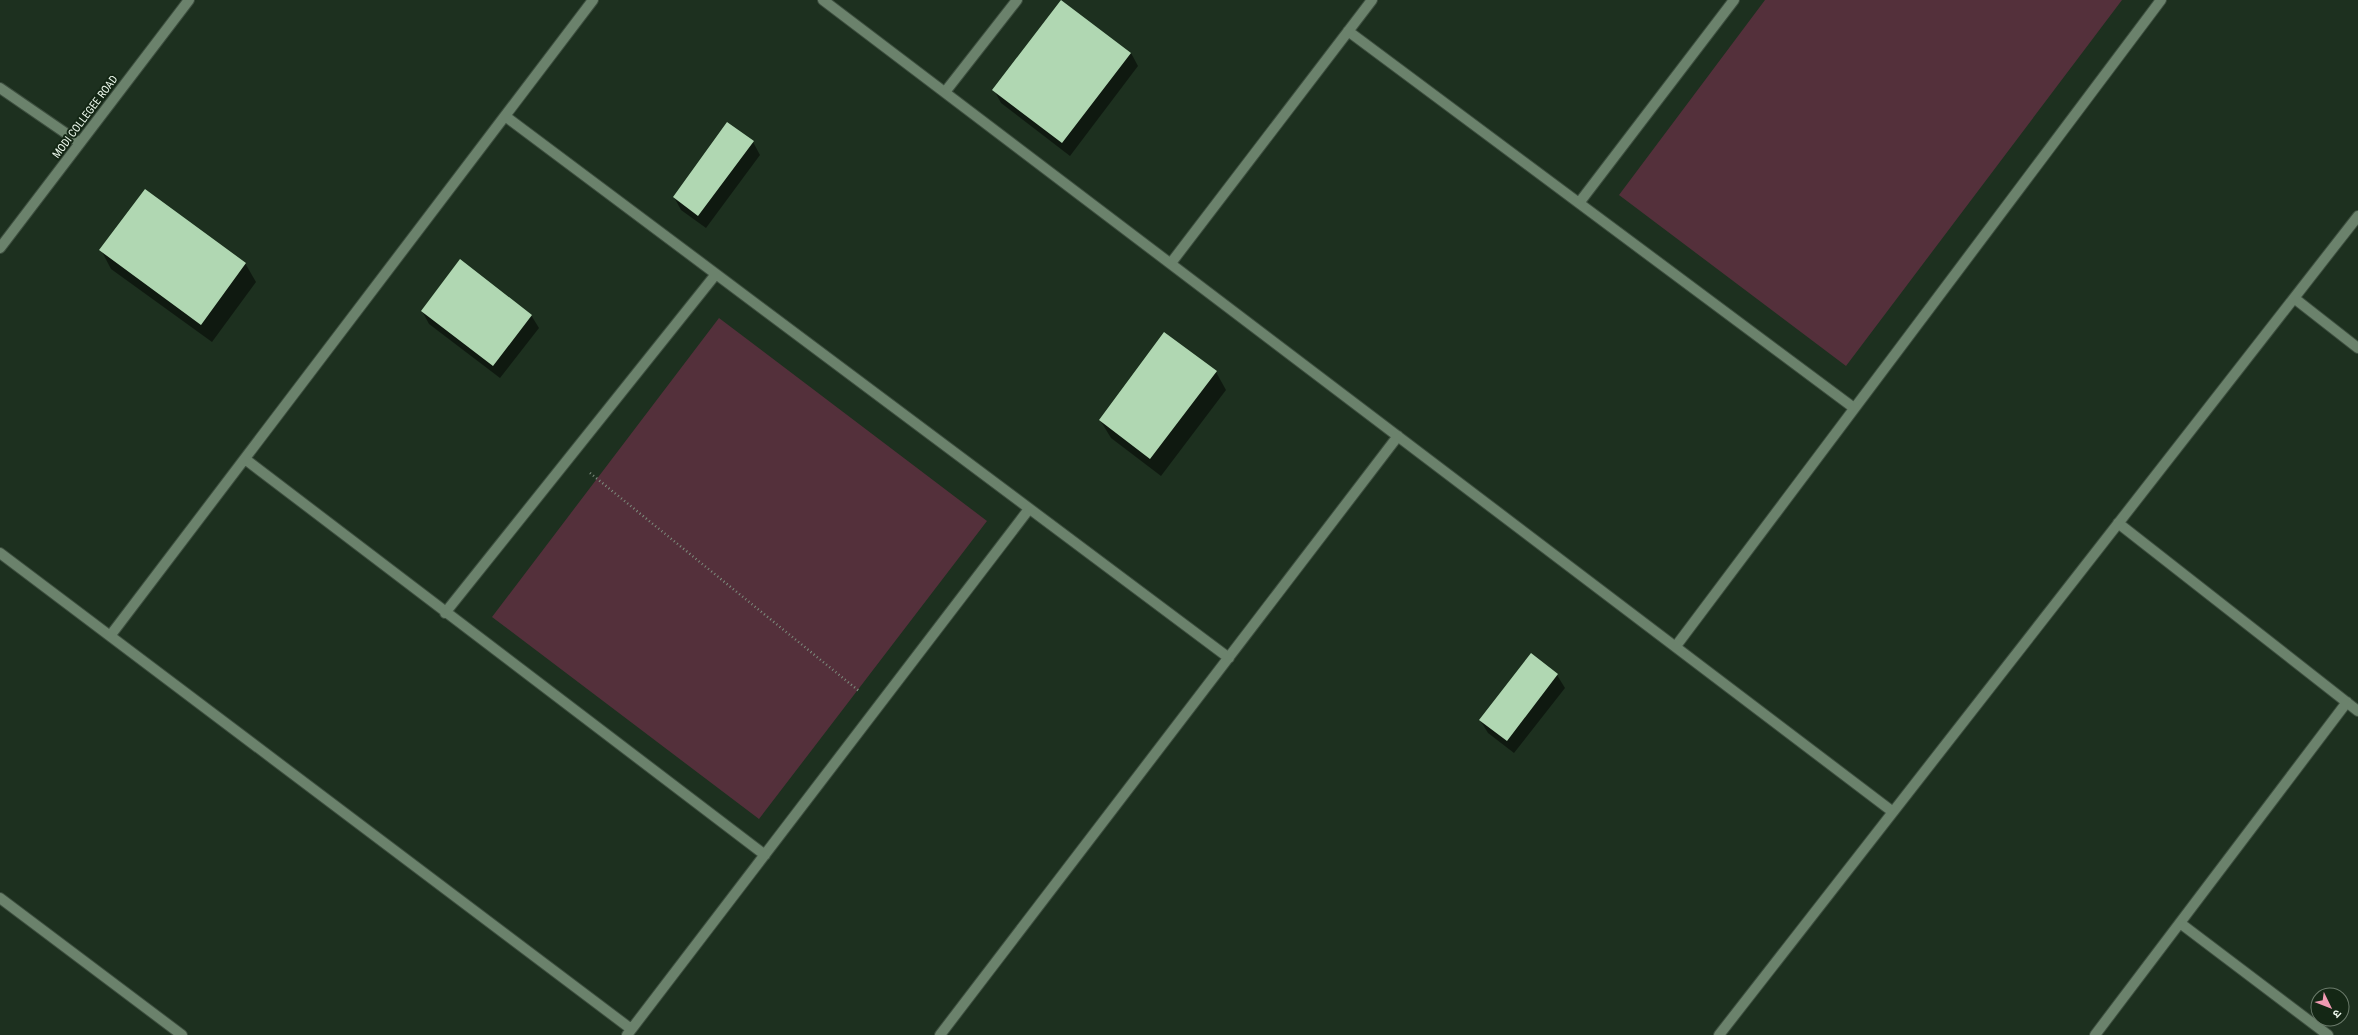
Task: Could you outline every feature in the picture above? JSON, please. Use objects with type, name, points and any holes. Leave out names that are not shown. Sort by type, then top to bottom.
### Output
[{"type":"street","name":"MODI COLLEGEE ROAD","points":[[0,248],[189,0]]},
{"type":"street","points":[[110,636],[593,0]]},
{"type":"street","points":[[823,0],[1893,812]]},
{"type":"street","points":[[945,92],[1017,0]]},
{"type":"street","points":[[1171,263],[1372,0]]},
{"type":"street","points":[[1579,204],[1734,0]]},
{"type":"street","points":[[1676,646],[2161,0]]},
{"type":"street","points":[[1348,32],[1854,408]]},
{"type":"street","points":[[0,88],[80,142]]},
{"type":"street","points":[[505,116],[1229,658]]},
{"type":"street","points":[[1719,1035],[2358,216]]},
{"type":"street","points":[[446,613],[716,274]]},
{"type":"street","points":[[2294,298],[2358,348]]},
{"type":"street","points":[[940,1035],[1398,436]]},
{"type":"street","points":[[245,460],[764,855]]},
{"type":"street","points":[[0,553],[629,1032],[1029,509]]},
{"type":"street","points":[[2118,523],[2358,711]]},
{"type":"street","points":[[2095,1035],[2347,702]]},
{"type":"street","points":[[0,898],[182,1035]]},
{"type":"street","points":[[2180,923],[2328,1035]]},
{"type":"path","points":[[570,457],[878,706]]},
{"type":"shaded area","points":[[1765,0],[2122,0],[1846,366],[1619,195]]},
{"type":"shaded area","points":[[719,318],[987,521],[759,819],[492,617]]},
{"type":"building","points":[[1061,0],[1131,53],[1062,143],[992,90]]},
{"type":"building","points":[[727,122],[754,141],[698,216],[673,197]]},
{"type":"building","points":[[145,189],[246,263],[201,325],[99,250]]},
{"type":"building","points":[[460,259],[532,315],[493,366],[421,311]]},
{"type":"building","points":[[1164,332],[1217,371],[1150,459],[1099,420]]},
{"type":"building","points":[[1531,653],[1558,674],[1507,741],[1479,720]]}]
